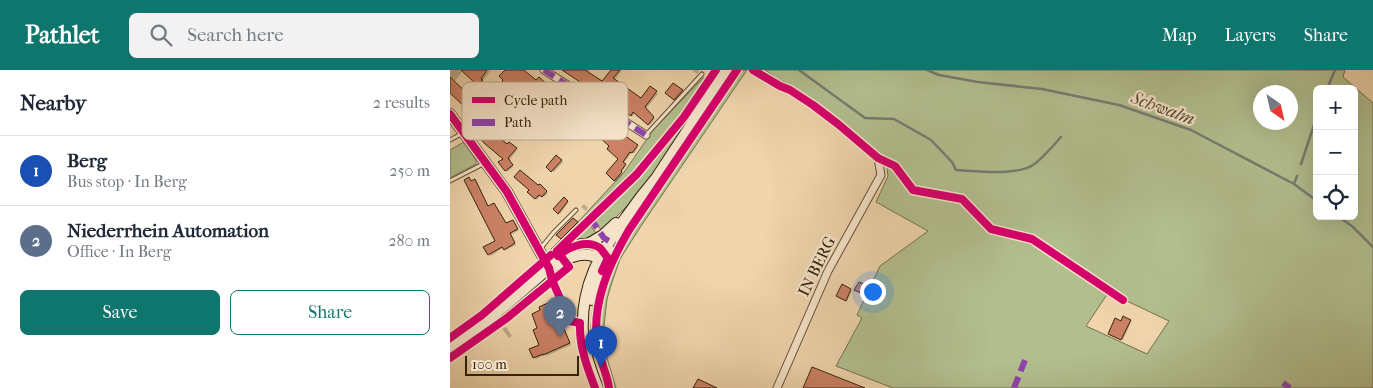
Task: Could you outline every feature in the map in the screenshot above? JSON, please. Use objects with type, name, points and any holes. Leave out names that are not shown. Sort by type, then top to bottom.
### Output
[{"type":"main road","points":[[602,388],[590,340],[589,319],[592,295],[603,256],[633,207],[656,178],[727,70]]},
{"type":"main road","points":[[450,114],[462,131]]},
{"type":"main road","points":[[469,140],[507,192],[549,268]]},
{"type":"main road","points":[[598,388],[584,343],[583,318],[586,292],[592,271],[652,188],[656,178]]},
{"type":"main road","points":[[588,244],[603,235],[633,207]]},
{"type":"main road","points":[[549,268],[553,261],[565,250],[576,246],[594,245],[603,256]]},
{"type":"main road","points":[[450,348],[474,331],[549,268],[577,256],[603,256]]},
{"type":"street","points":[[544,70],[563,82]]},
{"type":"street","points":[[753,70],[813,105],[878,158],[895,166],[913,190]]},
{"type":"street","points":[[628,124],[646,135]]},
{"type":"street","name":"IN BERG","points":[[777,388],[828,271],[881,175],[878,158]]},
{"type":"lane","points":[[646,135],[702,74]]},
{"type":"lane","points":[[450,140],[462,133]]},
{"type":"lane","points":[[450,181],[485,162]]},
{"type":"lane","points":[[539,250],[576,210]]},
{"type":"lane","points":[[549,268],[552,280],[570,321]]},
{"type":"green space","points":[[718,70],[723,70],[639,194],[602,231],[593,219],[641,171],[672,134]]},
{"type":"green space","points":[[739,70],[747,70],[620,259],[607,299],[603,334],[604,348],[616,388],[612,388],[600,347],[597,322],[600,302],[614,261],[649,201]]},
{"type":"green space","points":[[765,70],[1345,70],[1343,77],[1352,85],[1313,85],[1313,220],[1358,220],[1358,90],[1373,103],[1373,388],[1016,388],[1019,379],[1016,378],[1012,388],[893,388],[836,366],[862,318],[857,315],[880,266],[928,231],[876,202],[888,176],[886,159],[823,107]],"holes":[[[1110,290],[1129,302],[1169,321],[1147,354],[1086,326]]]},
{"type":"green space","points":[[704,77],[707,82],[669,134],[642,166],[551,253],[549,251],[625,171],[648,135]]},
{"type":"green space","points":[[464,142],[476,160],[476,164],[450,178],[450,150]]},
{"type":"green space","points":[[588,222],[596,233],[561,249]]},
{"type":"green space","points":[[537,263],[538,267],[450,337],[450,335],[535,267]]},
{"type":"green space","points":[[606,272],[593,324],[595,347],[605,381],[593,353],[591,325],[594,297]]},
{"type":"green space","points":[[532,274],[481,320],[450,343],[450,340],[491,309]]},
{"type":"green space","points":[[547,280],[548,284],[488,330],[450,356],[450,352],[487,327]]},
{"type":"building","points":[[461,70],[487,70],[481,79],[483,80],[474,82]]},
{"type":"building","points":[[505,70],[524,70],[536,80],[539,77],[544,82],[503,82],[499,76]]},
{"type":"building","points":[[562,70],[585,70],[602,81],[611,70],[620,70],[613,78],[619,82],[580,82]]},
{"type":"building","points":[[450,77],[462,88],[462,104],[450,93]]},
{"type":"building","points":[[673,83],[683,90],[674,100],[665,93]]},
{"type":"building","points":[[650,86],[657,91],[645,107],[654,117],[648,125],[633,112],[631,116],[628,114],[628,89],[641,98]]},
{"type":"building","points":[[628,138],[638,145],[623,162],[626,164],[614,181],[606,173],[618,159],[607,149],[609,146],[602,140],[628,140]]},
{"type":"building","points":[[482,140],[502,140],[517,148],[508,158],[513,165],[505,171],[498,162],[503,159]]},
{"type":"building","points":[[556,155],[562,160],[551,172],[546,167]]},
{"type":"building","points":[[520,170],[547,191],[542,197],[539,195],[535,199],[527,192],[529,190],[514,177]]},
{"type":"building","points":[[469,177],[471,181],[475,179],[488,206],[494,203],[506,223],[513,220],[518,229],[510,233],[515,243],[504,250],[502,247],[488,255],[483,247],[495,241],[464,180]]},
{"type":"building","points":[[564,197],[568,201],[558,214],[553,209]]},
{"type":"building","points":[[573,218],[578,222],[561,239],[556,235]]},
{"type":"building","points":[[859,282],[867,285],[863,294],[854,290]]},
{"type":"building","points":[[842,284],[851,289],[846,301],[836,296]]},
{"type":"building","points":[[550,302],[554,311],[558,309],[570,343],[533,358],[529,349],[539,345],[533,330],[537,328],[532,314],[540,310],[539,307]]},
{"type":"building","points":[[1123,316],[1131,320],[1121,340],[1108,334],[1115,318],[1121,321]]},
{"type":"building","points":[[812,367],[865,388],[803,388]]},
{"type":"building","points":[[698,379],[717,388],[693,388]]},
{"type":"waterway","points":[[799,70],[865,118],[894,119],[931,140],[952,162],[956,170],[1017,171],[1040,160],[1061,137]]},
{"type":"waterway","name":"Schwalm","points":[[927,70],[939,75],[978,82],[1042,89],[1119,105],[1191,130],[1294,184],[1313,198]]},
{"type":"waterway","points":[[1329,85],[1335,70]]},
{"type":"waterway","points":[[1301,164],[1313,128]]},
{"type":"waterway","points":[[1294,184],[1297,176]]},
{"type":"waterway","name":"Schwalm","points":[[1343,220],[1373,247]]},
{"type":"marked path","points":[[544,70],[563,82]]},
{"type":"marked path","points":[[628,124],[646,135]]},
{"type":"marked path","points":[[590,218],[604,238],[619,247]]},
{"type":"marked path","points":[[1014,388],[1025,360]]},
{"type":"marked path","points":[[1283,383],[1290,388]]},
{"type":"cycle path","points":[[450,358],[507,318],[569,267],[557,251],[637,174],[684,117],[716,70]]},
{"type":"cycle path","points":[[609,388],[598,349],[596,328],[600,299],[609,270],[629,230],[737,70]]},
{"type":"cycle path","points":[[753,70],[813,105],[878,158],[895,166],[913,190],[962,199],[991,229],[1032,239],[1123,300]]},
{"type":"cycle path","points":[[450,114],[462,130]]},
{"type":"cycle path","points":[[469,140],[507,192],[549,268],[552,280],[570,321],[580,323],[582,348],[595,388]]},
{"type":"cycle path","points":[[558,256],[578,245],[595,245],[608,258],[602,271]]},
{"type":"cycle path","points":[[450,338],[482,315],[551,255]]},
{"type":"place","name":"Niederrhein Automation","points":[[560,337]]},
{"type":"place","name":"Berg","points":[[601,367]]}]
